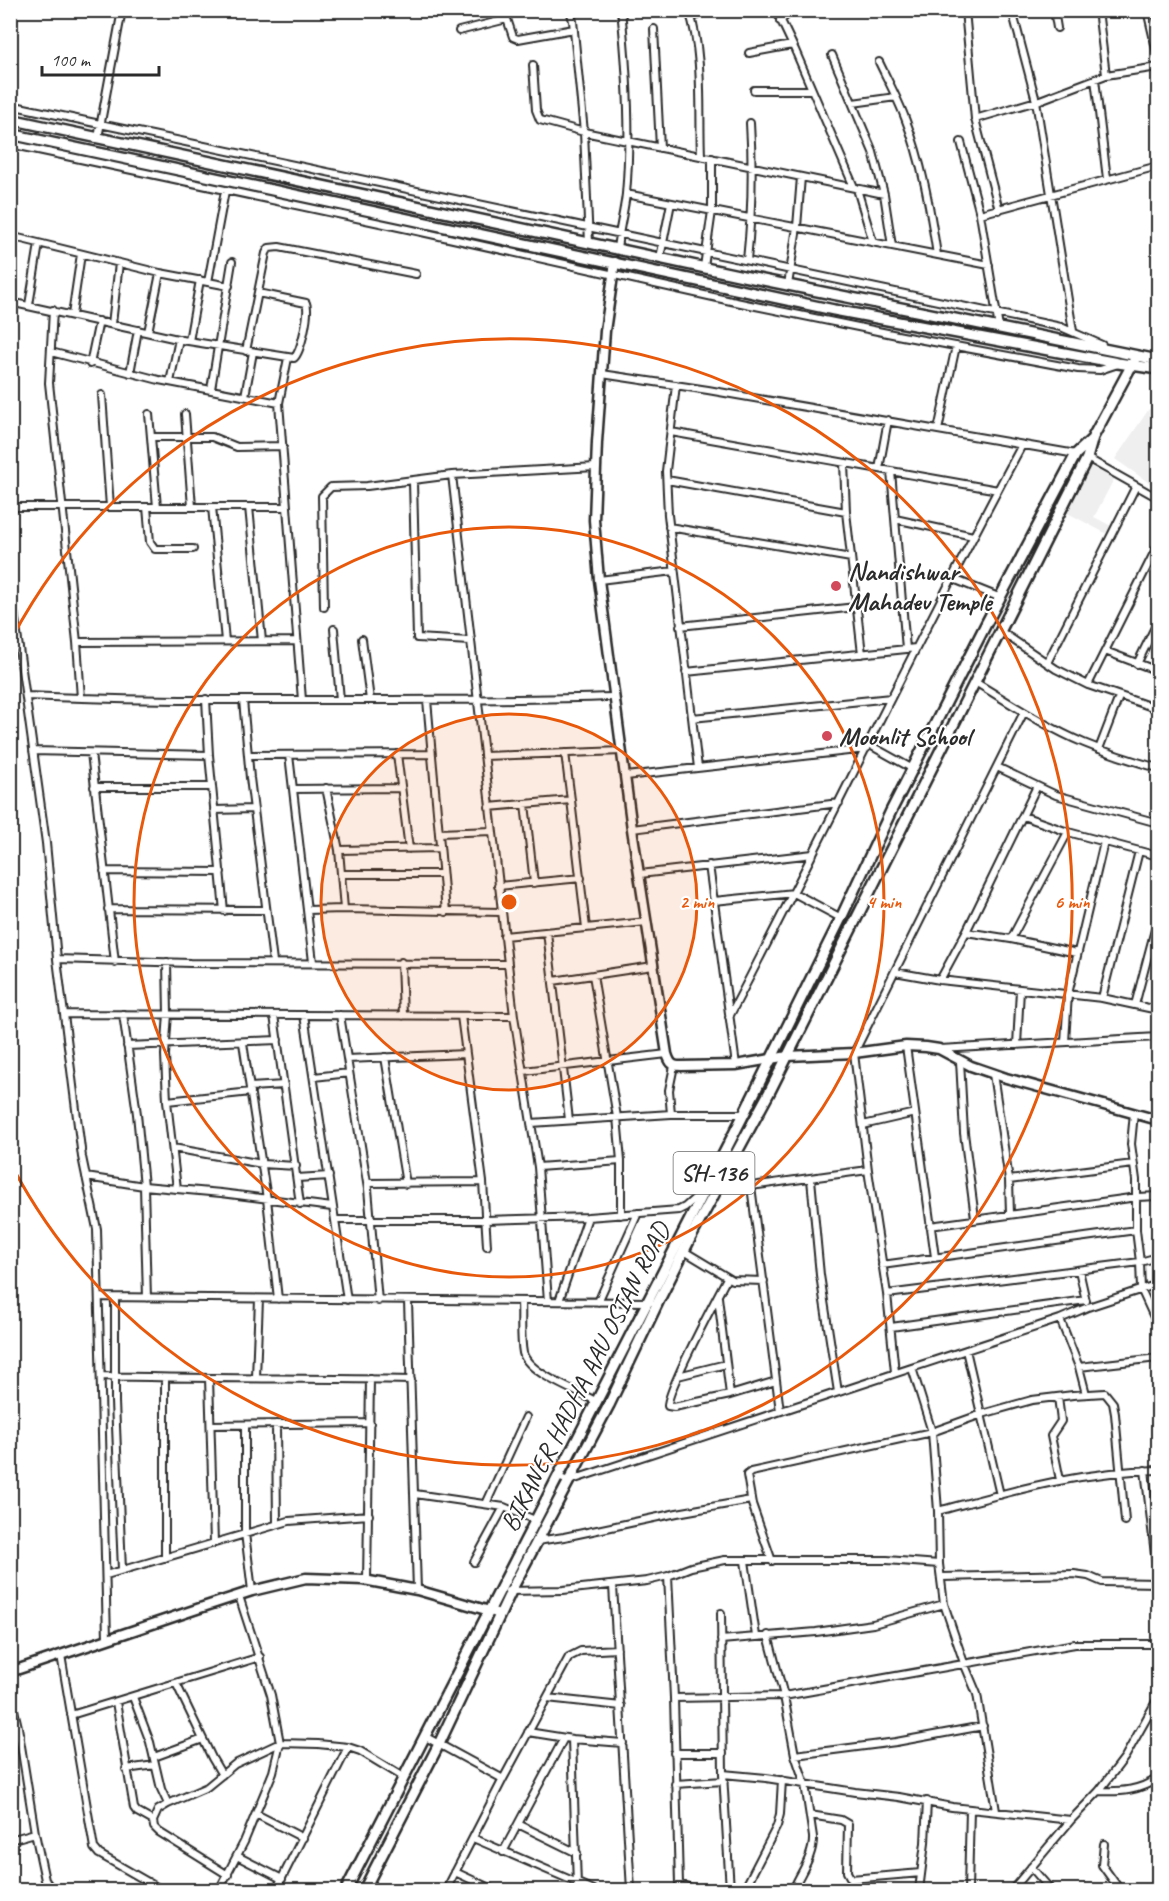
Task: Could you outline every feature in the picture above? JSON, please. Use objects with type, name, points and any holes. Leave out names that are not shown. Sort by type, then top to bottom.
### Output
[{"type":"main road","points":[[10,119],[999,328],[1158,369]]},
{"type":"main road","points":[[10,134],[834,310],[1118,363],[1158,360]]},
{"type":"main road","points":[[428,234],[430,223]]},
{"type":"main road","name":"BIKANER HADHA AAU OSIAN ROAD","points":[[346,1890],[596,1401],[684,1251],[788,1056],[1087,458],[1093,437],[1134,361]]},
{"type":"main road","name":"BIKANER HADHA AAU OSIAN ROAD","points":[[364,1890],[439,1744],[510,1592],[609,1405],[652,1302],[706,1188],[841,918],[891,811],[1076,454],[1093,437]]},
{"type":"main road","points":[[455,1676],[469,1681]]},
{"type":"street","points":[[98,138],[122,10]]},
{"type":"street","points":[[504,10],[511,34],[518,39],[574,29]]},
{"type":"street","points":[[570,10],[574,29],[584,132],[589,243]]},
{"type":"street","points":[[617,249],[626,194],[627,141],[621,10]]},
{"type":"street","points":[[689,10],[694,27],[698,67],[701,156]]},
{"type":"street","points":[[691,18],[709,10]]},
{"type":"street","points":[[776,10],[854,187],[857,189],[873,242]]},
{"type":"street","points":[[780,21],[792,10]]},
{"type":"street","points":[[965,10],[975,119],[999,210]]},
{"type":"street","points":[[1012,10],[1036,101],[1073,331]]},
{"type":"street","points":[[1054,10],[1057,28]]},
{"type":"street","points":[[1098,10],[1106,75]]},
{"type":"street","points":[[1147,10],[1158,57]]},
{"type":"street","points":[[459,31],[507,20]]},
{"type":"street","points":[[654,30],[660,148]]},
{"type":"street","points":[[749,53],[792,45]]},
{"type":"street","points":[[832,55],[873,152],[884,195],[892,246]]},
{"type":"street","points":[[879,62],[905,117],[918,156],[929,202],[937,255]]},
{"type":"street","points":[[533,65],[536,110],[540,120],[584,132],[884,195]]},
{"type":"street","points":[[975,119],[1036,101],[1106,75],[1158,67]]},
{"type":"street","points":[[1095,79],[1107,179]]},
{"type":"street","points":[[754,90],[812,90]]},
{"type":"street","points":[[854,103],[896,97]]},
{"type":"street","points":[[10,105],[997,313],[1073,331],[1134,361]]},
{"type":"street","points":[[747,260],[753,167],[750,123]]},
{"type":"street","points":[[961,142],[980,214],[999,328]]},
{"type":"street","points":[[10,144],[743,304],[1078,369],[1100,370],[1118,363]]},
{"type":"street","points":[[704,267],[712,211],[712,159]]},
{"type":"street","points":[[980,214],[1158,166]]},
{"type":"street","points":[[788,285],[797,227],[801,177]]},
{"type":"street","points":[[208,282],[225,192]]},
{"type":"street","points":[[626,194],[989,265]]},
{"type":"street","points":[[660,258],[671,203]]},
{"type":"street","points":[[10,237],[160,273],[229,286]]},
{"type":"street","points":[[29,305],[39,244]]},
{"type":"street","points":[[245,396],[258,293],[268,248],[273,246],[416,274]]},
{"type":"street","points":[[72,315],[81,254]]},
{"type":"street","points":[[211,389],[232,262]]},
{"type":"street","points":[[615,262],[605,331],[594,520],[599,580],[632,829],[667,1054],[674,1066],[669,1090],[671,1114]]},
{"type":"street","points":[[112,324],[119,263]]},
{"type":"street","points":[[147,332],[160,273]]},
{"type":"street","points":[[189,341],[200,280]]},
{"type":"street","points":[[10,303],[29,305],[189,341],[294,358],[299,352],[308,306],[301,301],[258,293]]},
{"type":"street","points":[[52,310],[49,383],[81,698]]},
{"type":"street","points":[[90,364],[99,321]]},
{"type":"street","points":[[130,373],[138,330]]},
{"type":"street","points":[[170,382],[179,339]]},
{"type":"street","points":[[938,429],[956,346]]},
{"type":"street","points":[[51,352],[90,364],[170,382],[279,403]]},
{"type":"street","points":[[288,358],[279,403],[302,700]]},
{"type":"street","points":[[602,374],[888,420],[1076,454]]},
{"type":"street","points":[[676,386],[667,480],[669,527],[698,768]]},
{"type":"street","points":[[102,395],[110,507]]},
{"type":"street","points":[[149,414],[157,507]]},
{"type":"street","points":[[185,414],[192,507]]},
{"type":"street","points":[[879,469],[888,420]]},
{"type":"street","points":[[671,432],[998,490]]},
{"type":"street","points":[[151,437],[212,437],[237,447],[282,446]]},
{"type":"street","points":[[729,1017],[794,893],[951,578],[1022,445]]},
{"type":"street","points":[[1087,458],[1158,498]]},
{"type":"street","points":[[844,463],[846,512],[862,654]]},
{"type":"street","points":[[324,607],[322,496],[331,487],[412,482],[452,475],[596,467]]},
{"type":"street","points":[[891,471],[906,649]]},
{"type":"street","points":[[452,475],[507,964],[538,1167],[548,1301]]},
{"type":"street","points":[[667,480],[846,512]]},
{"type":"street","points":[[412,482],[417,638],[470,641]]},
{"type":"street","points":[[1047,663],[1136,486]]},
{"type":"street","points":[[10,507],[287,507]]},
{"type":"street","points":[[147,507],[150,542],[154,549],[193,549]]},
{"type":"street","points":[[212,507],[225,641]]},
{"type":"street","points":[[249,507],[262,641]]},
{"type":"street","points":[[895,519],[973,536]]},
{"type":"street","points":[[669,527],[851,558]]},
{"type":"street","points":[[1088,685],[1156,556],[1158,545]]},
{"type":"street","points":[[599,580],[674,571]]},
{"type":"street","points":[[951,578],[1001,598]]},
{"type":"street","points":[[10,583],[46,843],[57,959],[82,1157],[91,1178],[97,1229],[108,1376],[114,1573],[107,1639]]},
{"type":"street","points":[[680,626],[856,607]]},
{"type":"street","points":[[1137,664],[1158,621]]},
{"type":"street","points":[[334,629],[340,700]]},
{"type":"street","points":[[1000,631],[1047,663],[1088,685],[1158,709]]},
{"type":"street","points":[[362,639],[370,700]]},
{"type":"street","points":[[77,642],[297,641]]},
{"type":"street","points":[[686,672],[916,648]]},
{"type":"street","points":[[1105,651],[1158,671]]},
{"type":"street","points":[[975,682],[1082,743],[1158,768]]},
{"type":"street","points":[[27,696],[243,700],[478,700],[614,697]]},
{"type":"street","points":[[1099,749],[1119,697]]},
{"type":"street","points":[[692,718],[891,698]]},
{"type":"street","points":[[206,699],[208,755],[224,911]]},
{"type":"street","points":[[243,700],[273,962]]},
{"type":"street","points":[[427,700],[446,912]]},
{"type":"street","points":[[895,1372],[887,1294],[868,1170],[854,1053],[1024,712]]},
{"type":"street","points":[[626,776],[867,747],[913,769]]},
{"type":"street","points":[[33,751],[208,755]]},
{"type":"street","points":[[484,756],[622,751]]},
{"type":"street","points":[[91,753],[115,962]]},
{"type":"street","points":[[565,753],[586,928]]},
{"type":"street","points":[[397,754],[409,849]]},
{"type":"street","points":[[248,755],[431,754]]},
{"type":"street","points":[[289,755],[313,962]]},
{"type":"street","points":[[997,767],[1056,795],[1158,823]]},
{"type":"street","points":[[940,980],[1037,786]]},
{"type":"street","points":[[94,787],[212,787]]},
{"type":"street","points":[[326,788],[339,850],[344,909]]},
{"type":"street","points":[[293,789],[401,788]]},
{"type":"street","points":[[489,807],[571,800]]},
{"type":"street","points":[[632,829],[839,803]]},
{"type":"street","points":[[525,804],[534,883]]},
{"type":"street","points":[[214,810],[254,809]]},
{"type":"street","points":[[1023,816],[1068,832],[1158,856]]},
{"type":"street","points":[[438,833],[492,831]]},
{"type":"street","points":[[1011,939],[1068,832]]},
{"type":"street","points":[[1065,1042],[1068,994],[1104,842]]},
{"type":"street","points":[[339,850],[440,848]]},
{"type":"street","points":[[1102,998],[1139,851]]},
{"type":"street","points":[[640,874],[813,854]]},
{"type":"street","points":[[709,865],[736,1065]]},
{"type":"street","points":[[104,871],[221,872]]},
{"type":"street","points":[[341,874],[442,874]]},
{"type":"street","points":[[498,886],[581,878]]},
{"type":"street","points":[[714,901],[794,893],[841,918]]},
{"type":"street","points":[[108,909],[267,910]]},
{"type":"street","points":[[307,910],[501,912]]},
{"type":"street","points":[[1135,1005],[1158,918]]},
{"type":"street","points":[[504,936],[647,922]]},
{"type":"street","points":[[547,932],[569,1120]]},
{"type":"street","points":[[966,932],[1077,953]]},
{"type":"street","points":[[57,959],[115,962],[507,964]]},
{"type":"street","points":[[167,962],[168,1014],[165,1045],[167,1101],[177,1189]]},
{"type":"street","points":[[401,962],[403,1016]]},
{"type":"street","points":[[553,981],[653,966]]},
{"type":"street","points":[[894,972],[940,980],[1102,998],[1158,1010]]},
{"type":"street","points":[[593,975],[617,1117],[621,1161],[621,1215]]},
{"type":"street","points":[[1017,1045],[1020,990]]},
{"type":"street","points":[[64,1014],[514,1016]]},
{"type":"street","points":[[123,1014],[144,1186],[147,1298]]},
{"type":"street","points":[[274,1015],[300,1204]]},
{"type":"street","points":[[304,1015],[347,1300]]},
{"type":"street","points":[[340,1015],[367,1183],[378,1301]]},
{"type":"street","points":[[461,1016],[483,1182],[487,1246]]},
{"type":"street","points":[[674,1066],[736,1065],[788,1056],[854,1053],[906,1047],[939,1049],[1158,1037]]},
{"type":"street","points":[[128,1046],[278,1040]]},
{"type":"street","points":[[243,1043],[267,1199],[278,1299]]},
{"type":"street","points":[[906,1047],[935,1257]]},
{"type":"street","points":[[939,1049],[960,1061],[993,1074],[1158,1120]]},
{"type":"street","points":[[347,1059],[466,1054]]},
{"type":"street","points":[[524,1071],[667,1054]]},
{"type":"street","points":[[385,1057],[406,1184]]},
{"type":"street","points":[[960,1061],[964,1133],[975,1218]]},
{"type":"street","points":[[314,1077],[349,1073]]},
{"type":"street","points":[[993,1074],[1009,1180],[1010,1214]]},
{"type":"street","points":[[167,1101],[285,1084]]},
{"type":"street","points":[[863,1125],[915,1113]]},
{"type":"street","points":[[1134,1113],[1131,1144],[1137,1197],[1136,1230],[1141,1289],[1158,1326]]},
{"type":"street","points":[[531,1123],[671,1114],[744,1114]]},
{"type":"street","points":[[173,1148],[262,1164],[296,1166]]},
{"type":"street","points":[[538,1167],[621,1161]]},
{"type":"street","points":[[1009,1180],[1133,1164]]},
{"type":"street","points":[[718,1186],[751,1186],[868,1170]]},
{"type":"street","points":[[297,1178],[329,1176]]},
{"type":"street","points":[[91,1178],[332,1207]]},
{"type":"street","points":[[811,1179],[820,1275],[838,1392]]},
{"type":"street","points":[[367,1183],[483,1182]]},
{"type":"street","points":[[751,1186],[780,1411]]},
{"type":"street","points":[[334,1220],[486,1220],[638,1214],[685,1208],[706,1188]]},
{"type":"street","points":[[930,1226],[975,1218],[1158,1196]]},
{"type":"street","points":[[598,1302],[638,1214]]},
{"type":"street","points":[[559,1301],[588,1217]]},
{"type":"street","points":[[882,1265],[1136,1230]]},
{"type":"street","points":[[684,1251],[732,1280],[764,1281]]},
{"type":"street","points":[[887,1294],[1140,1262],[1158,1257]]},
{"type":"street","points":[[1079,1270],[1087,1303]]},
{"type":"street","points":[[727,1278],[678,1376],[667,1400],[668,1406],[730,1395],[776,1381]]},
{"type":"street","points":[[891,1327],[1087,1303],[1158,1284]]},
{"type":"street","points":[[718,1296],[730,1395]]},
{"type":"street","points":[[102,1297],[652,1302]]},
{"type":"street","points":[[113,1298],[108,1376],[114,1573]]},
{"type":"street","points":[[256,1377],[259,1299]]},
{"type":"street","points":[[408,1301],[417,1590]]},
{"type":"street","points":[[521,1301],[523,1353],[527,1362],[559,1383],[596,1401]]},
{"type":"street","points":[[557,1477],[568,1481],[1060,1319],[1087,1303]]},
{"type":"street","points":[[1060,1319],[1079,1367],[1086,1394]]},
{"type":"street","points":[[966,1350],[1000,1495]]},
{"type":"street","points":[[1079,1367],[1158,1358]]},
{"type":"street","points":[[678,1376],[726,1364]]},
{"type":"street","points":[[912,1368],[932,1432],[938,1511],[939,1564],[944,1605],[977,1694],[996,1811]]},
{"type":"street","points":[[108,1376],[165,1379],[256,1377],[411,1380]]},
{"type":"street","points":[[209,1378],[214,1543]]},
{"type":"street","points":[[165,1379],[165,1558]]},
{"type":"street","points":[[368,1581],[370,1379]]},
{"type":"street","points":[[772,1561],[751,1500],[747,1475],[751,1472],[932,1432],[982,1414],[1032,1400],[1058,1397],[1105,1393],[1113,1403],[1125,1521]]},
{"type":"street","points":[[1058,1397],[1061,1420],[1051,1436],[1060,1480]]},
{"type":"street","points":[[486,1504],[526,1417]]},
{"type":"street","points":[[211,1425],[370,1423]]},
{"type":"street","points":[[276,1424],[277,1524]]},
{"type":"street","points":[[245,1425],[245,1533],[252,1592]]},
{"type":"street","points":[[938,1511],[1060,1480],[1120,1470],[1158,1470]]},
{"type":"street","points":[[942,1577],[1074,1574],[1088,1576],[1102,1582],[1158,1582],[1145,1470]]},
{"type":"street","points":[[415,1494],[504,1507],[535,1520]]},
{"type":"street","points":[[537,1541],[751,1500]]},
{"type":"street","points":[[474,1562],[504,1507]]},
{"type":"street","points":[[114,1573],[289,1521],[369,1515]]},
{"type":"street","points":[[500,1588],[510,1592],[613,1586],[668,1576],[726,1560],[887,1560],[939,1564]]},
{"type":"street","points":[[745,1561],[756,1636]]},
{"type":"street","points":[[668,1576],[679,1884],[698,1890]]},
{"type":"street","points":[[10,1672],[239,1596],[306,1578],[368,1581],[417,1590],[500,1614]]},
{"type":"street","points":[[613,1586],[631,1890]]},
{"type":"street","points":[[219,1890],[256,1814],[273,1772],[280,1743],[271,1695],[239,1596]]},
{"type":"street","points":[[721,1640],[816,1632],[873,1624],[944,1605]]},
{"type":"street","points":[[721,1613],[723,1753],[730,1890]]},
{"type":"street","points":[[768,1635],[784,1696],[795,1755],[805,1784],[814,1846],[793,1890]]},
{"type":"street","points":[[674,1698],[784,1696],[1075,1644],[1158,1644]]},
{"type":"street","points":[[446,1890],[569,1657],[574,1653],[617,1649]]},
{"type":"street","points":[[61,1655],[94,1848],[99,1854],[161,1890]]},
{"type":"street","points":[[71,1715],[260,1657]]},
{"type":"street","points":[[176,1683],[222,1775]]},
{"type":"street","points":[[10,1693],[20,1735],[34,1833],[45,1880],[50,1887],[56,1890]]},
{"type":"street","points":[[133,1697],[155,1761],[161,1789],[168,1804]]},
{"type":"street","points":[[547,1698],[621,1706]]},
{"type":"street","points":[[1012,1890],[1071,1820],[1099,1791],[1125,1757],[1158,1698]]},
{"type":"street","points":[[116,1702],[134,1808],[153,1821]]},
{"type":"street","points":[[795,1755],[896,1742],[983,1726]]},
{"type":"street","points":[[528,1732],[572,1739],[623,1743]]},
{"type":"street","points":[[10,1739],[20,1735]]},
{"type":"street","points":[[424,1737],[503,1779]]},
{"type":"street","points":[[503,1852],[564,1738]]},
{"type":"street","points":[[126,1769],[155,1761],[203,1739]]},
{"type":"street","points":[[572,1739],[577,1885]]},
{"type":"street","points":[[228,1875],[159,1833],[153,1821],[158,1810],[207,1787],[235,1764],[280,1743],[318,1744],[360,1750],[403,1777]]},
{"type":"street","points":[[276,1890],[348,1747]]},
{"type":"street","points":[[674,1753],[723,1753]]},
{"type":"street","points":[[675,1784],[724,1778],[782,1780],[970,1809],[1071,1820]]},
{"type":"street","points":[[1099,1791],[1121,1792],[1136,1789],[1158,1778]]},
{"type":"street","points":[[744,1890],[777,1826],[782,1780]]},
{"type":"street","points":[[919,1890],[927,1801]]},
{"type":"street","points":[[968,1890],[970,1809]]},
{"type":"street","points":[[256,1814],[303,1838]]},
{"type":"street","points":[[810,1815],[841,1820],[848,1824],[847,1872],[851,1879],[921,1873]]},
{"type":"street","points":[[518,1824],[577,1853]]},
{"type":"street","points":[[10,1840],[34,1833]]},
{"type":"street","points":[[473,1838],[577,1885],[594,1890]]},
{"type":"street","points":[[1104,1844],[1102,1865],[1120,1890]]},
{"type":"street","points":[[237,1856],[282,1879]]},
{"type":"street","points":[[1031,1867],[1051,1890]]},
{"type":"street","points":[[455,1872],[494,1890]]},
{"type":"street","points":[[1154,1890],[1158,1888]]},
{"type":"shaded area","points":[[1149,409],[1158,409],[1158,489],[1115,459]]},
{"type":"shaded area","points":[[1089,466],[1114,479],[1094,517],[1115,528],[1105,533],[1064,511]]},
{"type":"place","name":"Nandishwar Mahadev Temple","points":[[836,586]]},
{"type":"place","name":"Moonlit School","points":[[827,736]]}]
